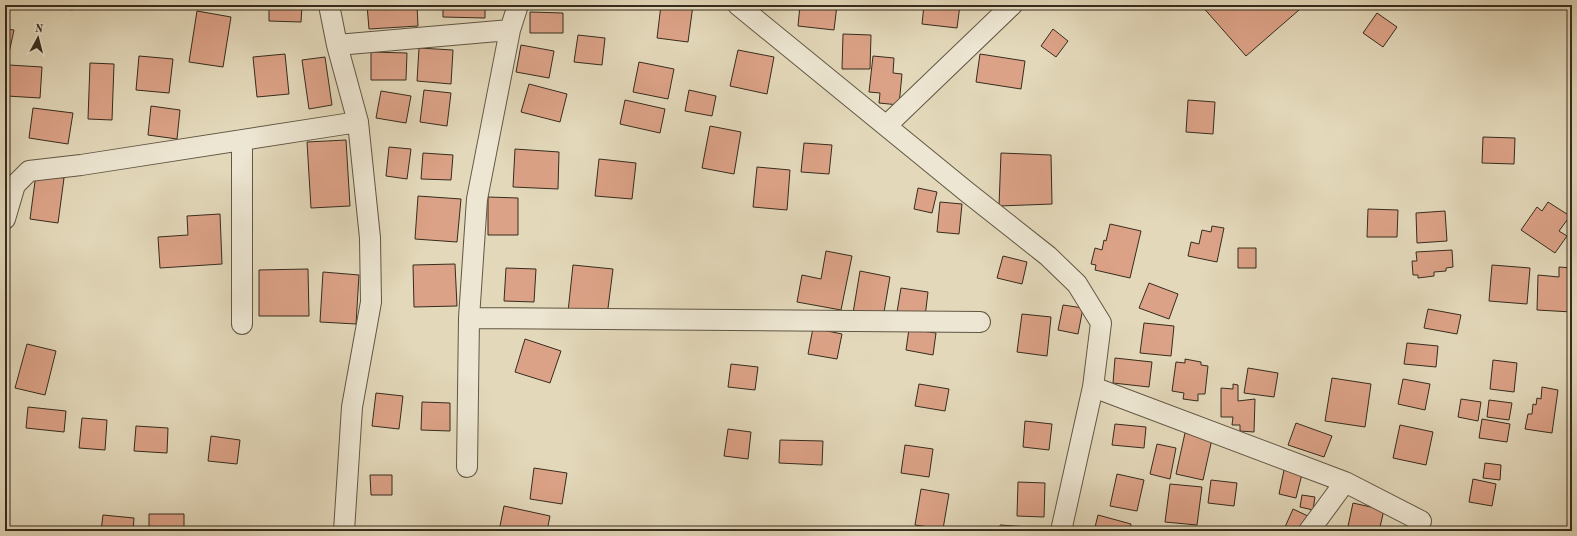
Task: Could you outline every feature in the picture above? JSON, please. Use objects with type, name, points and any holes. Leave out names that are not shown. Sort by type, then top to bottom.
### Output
[{"type":"street","points":[[329,5],[337,45],[358,122],[370,238],[371,302],[352,407],[344,531]]},
{"type":"street","points":[[467,467],[469,318],[477,199],[510,30],[518,5]]},
{"type":"street","points":[[738,5],[1048,256],[1077,284],[1100,323],[1093,387],[1061,531]]},
{"type":"street","points":[[886,126],[1012,5]]},
{"type":"street","points":[[337,45],[510,30]]},
{"type":"street","points":[[5,219],[10,185],[29,171],[81,165],[358,122]]},
{"type":"street","points":[[242,140],[242,324]]},
{"type":"street","points":[[469,318],[980,322]]},
{"type":"street","points":[[1093,387],[1345,482],[1421,521]]},
{"type":"street","points":[[1309,531],[1345,482]]},
{"type":"building","points":[[70,5],[95,5],[71,10]]},
{"type":"building","points":[[269,5],[302,5],[301,22],[269,21]]},
{"type":"building","points":[[367,5],[417,5],[418,26],[369,29]]},
{"type":"building","points":[[443,5],[485,5],[485,18],[443,17]]},
{"type":"building","points":[[661,5],[693,5],[688,42],[657,38]]},
{"type":"building","points":[[800,5],[837,5],[834,30],[798,26]]},
{"type":"building","points":[[924,5],[960,5],[957,28],[922,24]]},
{"type":"building","points":[[1201,5],[1294,5],[1299,10],[1246,56]]},
{"type":"building","points":[[197,11],[231,17],[223,67],[189,62]]},
{"type":"building","points":[[530,12],[563,13],[563,33],[530,33]]},
{"type":"building","points":[[1377,13],[1397,27],[1383,47],[1363,33]]},
{"type":"building","points":[[5,29],[14,30],[9,53],[5,52]]},
{"type":"building","points":[[1053,29],[1068,41],[1056,57],[1041,46]]},
{"type":"building","points":[[843,34],[871,35],[870,69],[842,69]]},
{"type":"building","points":[[578,35],[605,38],[602,65],[574,62]]},
{"type":"building","points":[[521,45],[554,51],[549,78],[516,72]]},
{"type":"building","points":[[419,48],[453,50],[451,84],[417,81]]},
{"type":"building","points":[[738,50],[774,57],[767,94],[730,86]]},
{"type":"building","points":[[371,52],[407,53],[406,80],[371,80]]},
{"type":"building","points":[[285,54],[289,94],[257,97],[253,57]]},
{"type":"building","points":[[980,54],[1025,61],[1021,89],[976,82]]},
{"type":"building","points":[[139,56],[173,59],[169,93],[136,90]]},
{"type":"building","points":[[873,56],[894,58],[893,73],[902,74],[899,105],[879,103],[880,93],[869,92]]},
{"type":"building","points":[[325,57],[332,105],[309,109],[302,60]]},
{"type":"building","points":[[639,62],[674,69],[668,99],[633,92]]},
{"type":"building","points":[[90,63],[114,64],[112,120],[88,119]]},
{"type":"building","points":[[9,65],[42,67],[40,98],[7,96]]},
{"type":"building","points":[[529,84],[567,94],[560,122],[521,112]]},
{"type":"building","points":[[424,90],[451,93],[447,126],[420,122]]},
{"type":"building","points":[[689,90],[716,96],[712,116],[685,111]]},
{"type":"building","points":[[381,91],[411,96],[406,123],[376,118]]},
{"type":"building","points":[[625,100],[665,109],[660,133],[620,124]]},
{"type":"building","points":[[1188,100],[1215,102],[1213,134],[1186,132]]},
{"type":"building","points":[[151,106],[180,110],[177,139],[148,135]]},
{"type":"building","points":[[33,108],[73,113],[68,144],[29,138]]},
{"type":"building","points":[[710,126],[741,132],[734,174],[702,168]]},
{"type":"building","points":[[1483,137],[1515,138],[1514,164],[1482,163]]},
{"type":"building","points":[[346,140],[350,206],[311,208],[307,142]]},
{"type":"building","points":[[804,143],[832,145],[829,174],[801,172]]},
{"type":"building","points":[[389,147],[411,149],[407,179],[386,176]]},
{"type":"building","points":[[515,149],[559,152],[558,189],[513,187]]},
{"type":"building","points":[[423,153],[453,155],[451,180],[421,179]]},
{"type":"building","points":[[1001,153],[1051,155],[1052,204],[999,206]]},
{"type":"building","points":[[599,159],[636,163],[632,199],[595,196]]},
{"type":"building","points":[[757,167],[790,170],[787,210],[753,207]]},
{"type":"building","points":[[36,174],[64,178],[58,223],[30,219]]},
{"type":"building","points":[[918,188],[937,192],[932,213],[914,209]]},
{"type":"building","points":[[418,196],[461,199],[457,242],[415,239]]},
{"type":"building","points":[[488,197],[518,198],[518,235],[488,235]]},
{"type":"building","points":[[940,202],[962,204],[959,234],[937,232]]},
{"type":"building","points":[[1548,202],[1570,216],[1559,231],[1567,236],[1555,253],[1521,230],[1537,207],[1542,211]]},
{"type":"building","points":[[1368,209],[1398,210],[1397,237],[1367,237]]},
{"type":"building","points":[[1445,211],[1447,241],[1417,243],[1416,213]]},
{"type":"building","points":[[220,214],[222,264],[160,268],[158,237],[188,235],[187,216]]},
{"type":"building","points":[[1110,224],[1141,231],[1130,278],[1095,270],[1096,265],[1091,264],[1095,248],[1102,250]]},
{"type":"building","points":[[1212,226],[1224,228],[1217,262],[1188,256],[1191,242],[1199,244],[1202,230],[1211,232]]},
{"type":"building","points":[[1238,248],[1256,248],[1256,268],[1238,268]]},
{"type":"building","points":[[1452,250],[1453,267],[1446,268],[1446,271],[1434,272],[1434,276],[1418,278],[1418,275],[1413,275],[1412,261],[1417,261],[1416,252]]},
{"type":"building","points":[[826,251],[852,256],[841,310],[797,302],[802,275],[821,279]]},
{"type":"building","points":[[1003,256],[1027,262],[1022,284],[997,278]]},
{"type":"building","points":[[455,264],[457,306],[414,307],[413,265]]},
{"type":"building","points":[[573,265],[613,269],[607,316],[568,312]]},
{"type":"building","points":[[1492,265],[1530,268],[1527,304],[1489,301]]},
{"type":"building","points":[[1559,267],[1572,268],[1572,312],[1537,310],[1538,275],[1559,277]]},
{"type":"building","points":[[506,268],[536,269],[534,302],[504,301]]},
{"type":"building","points":[[308,269],[309,316],[259,316],[259,270]]},
{"type":"building","points":[[860,271],[890,277],[883,318],[853,313]]},
{"type":"building","points":[[323,272],[359,275],[356,324],[320,322]]},
{"type":"building","points":[[1149,283],[1178,294],[1169,319],[1139,308]]},
{"type":"building","points":[[901,288],[928,292],[925,317],[897,312]]},
{"type":"building","points":[[1063,305],[1083,308],[1078,334],[1058,330]]},
{"type":"building","points":[[1428,309],[1461,315],[1457,334],[1424,328]]},
{"type":"building","points":[[1022,314],[1051,317],[1047,356],[1017,352]]},
{"type":"building","points":[[1144,323],[1174,326],[1171,356],[1140,353]]},
{"type":"building","points":[[813,328],[842,334],[837,359],[808,354]]},
{"type":"building","points":[[909,329],[936,333],[933,355],[906,350]]},
{"type":"building","points":[[525,339],[561,351],[550,383],[515,372]]},
{"type":"building","points":[[1407,343],[1438,346],[1436,367],[1404,364]]},
{"type":"building","points":[[27,344],[56,351],[45,395],[15,388]]},
{"type":"building","points":[[1115,358],[1152,362],[1149,387],[1113,383]]},
{"type":"building","points":[[1185,359],[1201,362],[1201,365],[1208,366],[1205,394],[1198,394],[1198,401],[1183,399],[1184,393],[1172,391],[1176,362],[1185,363]]},
{"type":"building","points":[[1493,360],[1517,363],[1514,392],[1490,389]]},
{"type":"building","points":[[731,364],[758,367],[755,390],[728,387]]},
{"type":"building","points":[[1248,368],[1278,373],[1274,397],[1244,393]]},
{"type":"building","points":[[1332,378],[1371,384],[1365,427],[1325,421]]},
{"type":"building","points":[[1403,379],[1430,384],[1425,410],[1398,404]]},
{"type":"building","points":[[919,384],[949,389],[945,411],[915,406]]},
{"type":"building","points":[[1233,384],[1238,385],[1238,401],[1255,399],[1254,432],[1240,431],[1240,425],[1232,425],[1233,417],[1221,417],[1221,388],[1233,389]]},
{"type":"building","points":[[1542,387],[1558,390],[1552,433],[1525,429],[1528,414],[1532,414],[1533,404],[1536,405],[1537,398],[1541,399]]},
{"type":"building","points":[[1572,392],[1572,416],[1569,415]]},
{"type":"building","points":[[376,393],[403,396],[399,429],[372,426]]},
{"type":"building","points":[[1461,399],[1481,402],[1478,421],[1458,417]]},
{"type":"building","points":[[1489,400],[1512,403],[1509,420],[1487,417]]},
{"type":"building","points":[[422,402],[450,403],[450,431],[421,430]]},
{"type":"building","points":[[28,407],[66,411],[64,432],[26,428]]},
{"type":"building","points":[[82,418],[107,420],[105,450],[79,448]]},
{"type":"building","points":[[1482,419],[1510,424],[1507,442],[1479,438]]},
{"type":"building","points":[[1025,421],[1052,424],[1049,450],[1023,447]]},
{"type":"building","points":[[1296,423],[1332,436],[1324,457],[1288,445]]},
{"type":"building","points":[[1115,424],[1146,427],[1144,448],[1112,445]]},
{"type":"building","points":[[1400,425],[1433,432],[1426,465],[1393,458]]},
{"type":"building","points":[[136,426],[168,428],[167,453],[134,451]]},
{"type":"building","points":[[728,429],[751,432],[748,459],[724,456]]},
{"type":"building","points":[[1185,433],[1212,439],[1203,480],[1176,474]]},
{"type":"building","points":[[211,436],[240,440],[237,464],[208,461]]},
{"type":"building","points":[[780,440],[823,441],[822,465],[779,463]]},
{"type":"building","points":[[1157,444],[1176,448],[1170,479],[1150,474]]},
{"type":"building","points":[[905,445],[933,449],[929,477],[901,473]]},
{"type":"building","points":[[1485,463],[1501,465],[1500,480],[1483,478]]},
{"type":"building","points":[[534,468],[567,473],[562,504],[530,499]]},
{"type":"building","points":[[1284,470],[1302,474],[1296,498],[1279,494]]},
{"type":"building","points":[[1117,474],[1144,480],[1137,511],[1110,506]]},
{"type":"building","points":[[370,475],[392,475],[392,495],[371,495]]},
{"type":"building","points":[[1473,479],[1496,484],[1492,506],[1469,502]]},
{"type":"building","points":[[1211,480],[1237,483],[1234,506],[1208,503]]},
{"type":"building","points":[[1018,482],[1045,483],[1044,517],[1017,516]]},
{"type":"building","points":[[1170,484],[1202,487],[1197,525],[1165,522]]},
{"type":"building","points":[[921,489],[949,494],[943,529],[915,525]]},
{"type":"building","points":[[1302,495],[1315,497],[1313,510],[1300,507]]},
{"type":"building","points":[[1353,503],[1384,510],[1379,531],[1347,531]]},
{"type":"building","points":[[504,506],[550,516],[547,531],[499,531]]},
{"type":"building","points":[[1293,509],[1310,517],[1303,531],[1295,531],[1285,527]]},
{"type":"building","points":[[149,514],[184,514],[184,531],[149,531]]},
{"type":"building","points":[[103,515],[134,518],[133,531],[101,531]]},
{"type":"building","points":[[1098,515],[1131,524],[1130,531],[1094,531]]},
{"type":"building","points":[[1000,525],[1030,527],[1030,531],[1000,531]]}]
